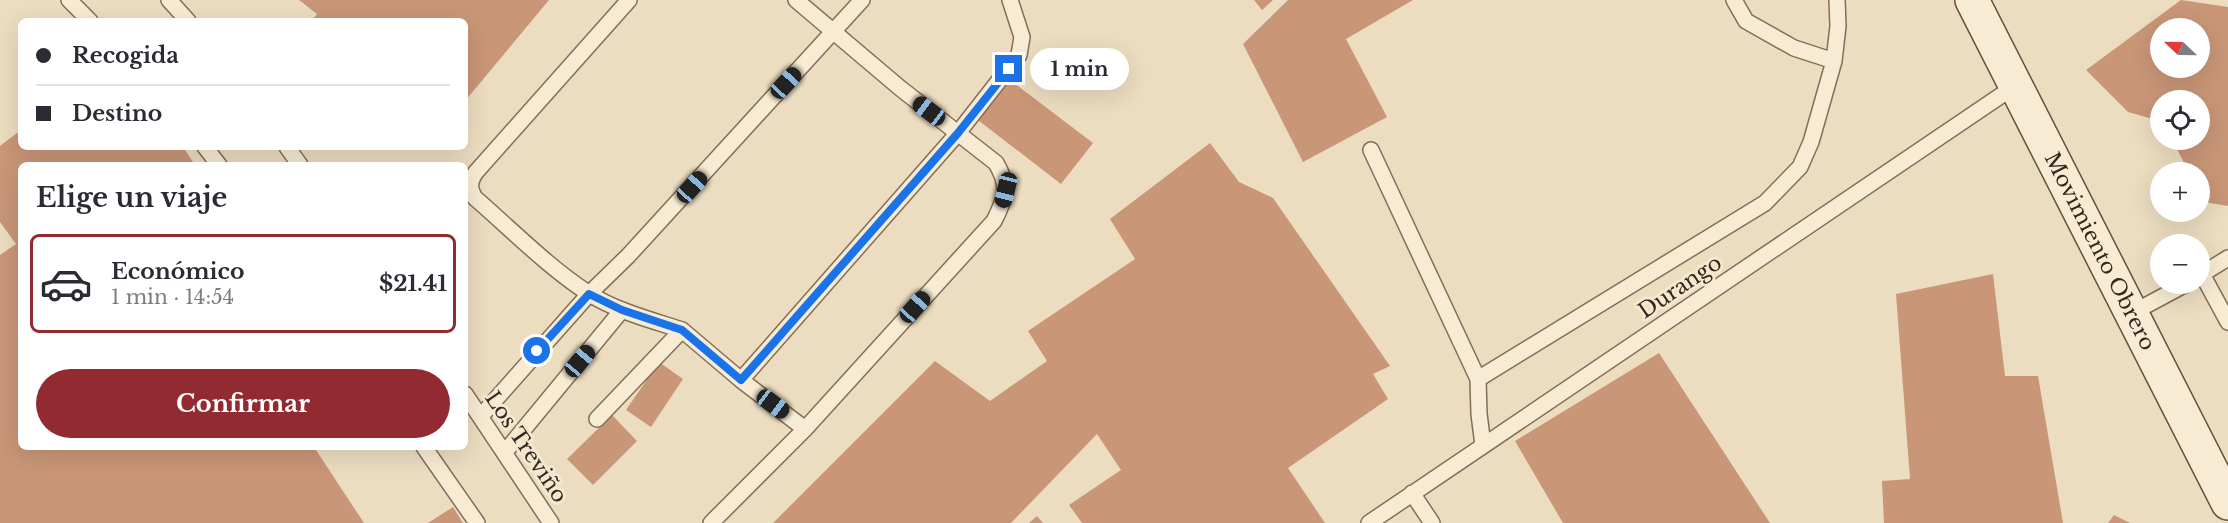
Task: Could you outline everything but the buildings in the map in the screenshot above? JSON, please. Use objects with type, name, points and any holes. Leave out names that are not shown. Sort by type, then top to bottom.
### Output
[{"type":"street","name":"Movimiento Obrero","points":[[1972,0],[2228,503]]},
{"type":"lane","points":[[69,0],[87,18]]},
{"type":"lane","points":[[169,0],[185,18]]},
{"type":"lane","points":[[629,0],[476,172],[470,184],[475,198],[524,242],[589,294],[622,310],[682,330],[741,380],[805,429]]},
{"type":"lane","points":[[711,523],[805,429],[994,221],[1002,206],[1006,190],[1004,177],[996,163],[900,88],[796,0]]},
{"type":"lane","points":[[481,416],[589,294],[628,256],[862,0]]},
{"type":"lane","points":[[741,380],[958,133],[1009,69],[1021,50],[1022,38],[1010,0]]},
{"type":"lane","points":[[1734,0],[1746,21],[1794,48],[1834,61]]},
{"type":"lane","points":[[1478,379],[1765,203],[1800,166],[1812,142],[1834,61],[1838,26],[1837,0]]},
{"type":"lane","name":"Durango","points":[[1370,523],[2015,86]]},
{"type":"lane","points":[[207,150],[217,162]]},
{"type":"lane","points":[[1371,150],[1478,379],[1483,445]]},
{"type":"lane","points":[[2210,269],[2228,258]]},
{"type":"lane","points":[[2210,291],[2228,322]]},
{"type":"lane","points":[[2132,313],[2167,294]]},
{"type":"lane","points":[[505,452],[622,310]]},
{"type":"lane","points":[[597,419],[682,330]]},
{"type":"lane","name":"Los Treviño","points":[[468,398],[552,523]]},
{"type":"lane","points":[[426,450],[477,523]]},
{"type":"lane","points":[[1412,493],[1432,523]]},
{"type":"route","points":[[537,351],[589,294],[622,310],[682,330],[741,380],[958,133],[1009,69]]}]
